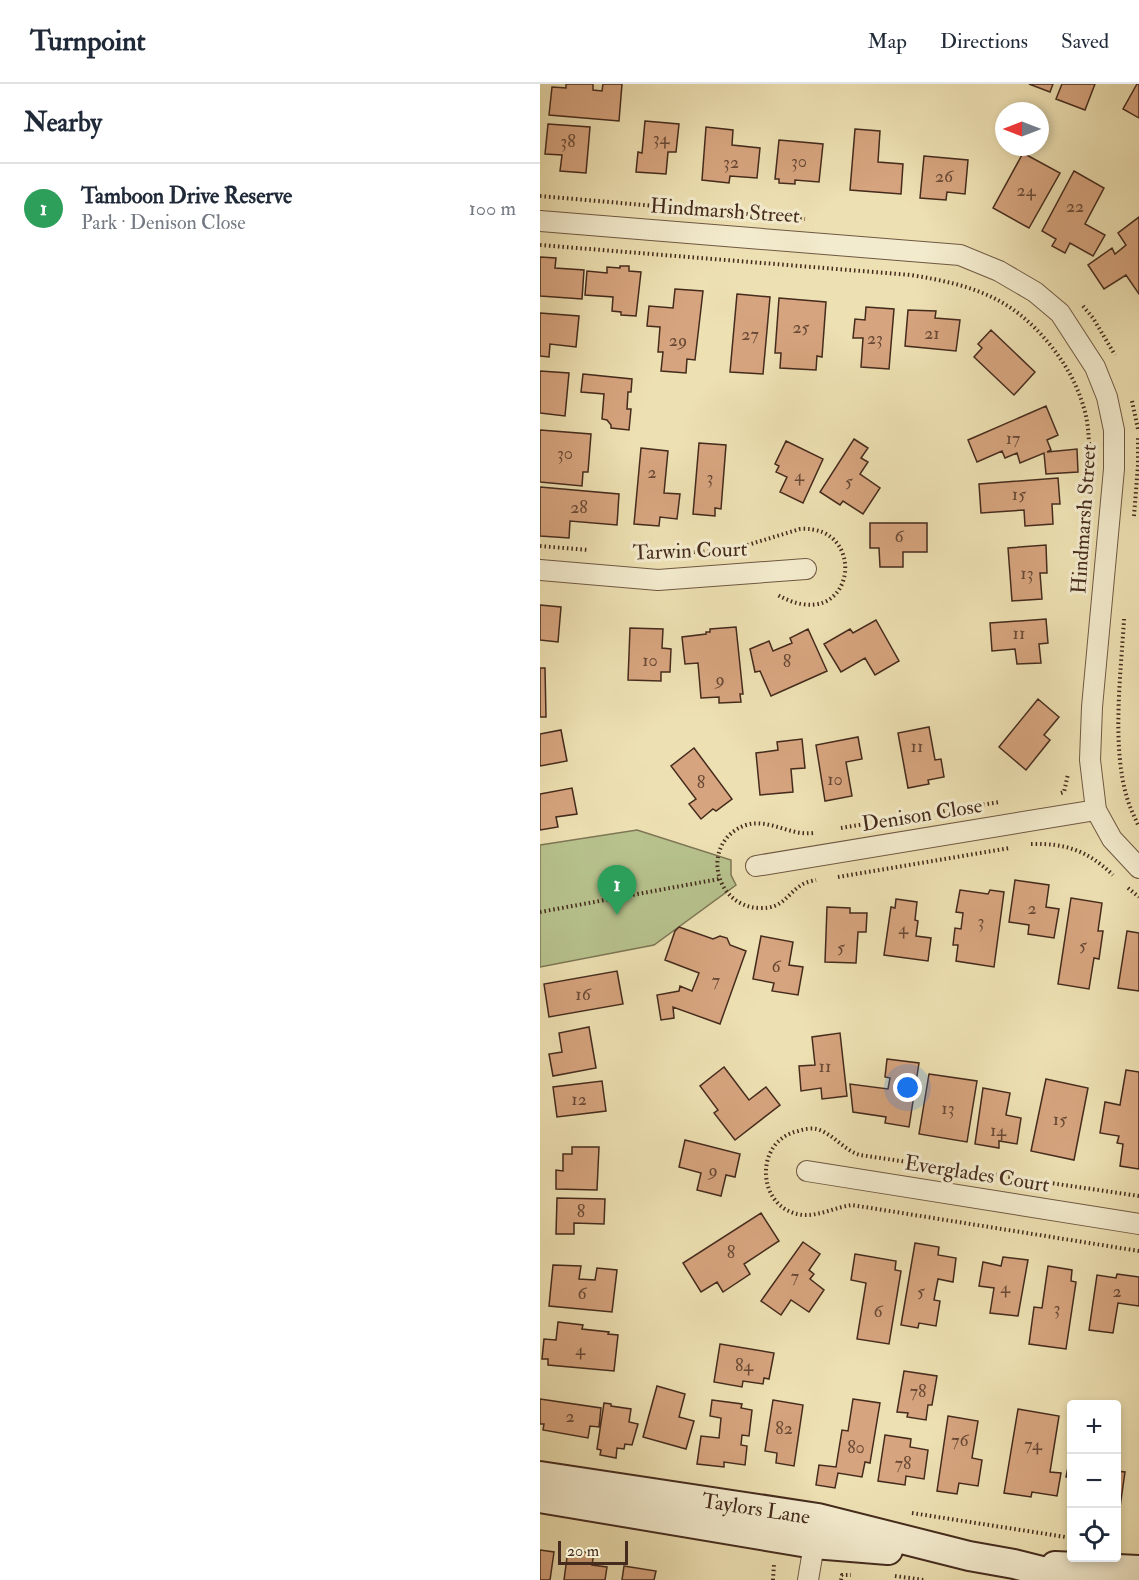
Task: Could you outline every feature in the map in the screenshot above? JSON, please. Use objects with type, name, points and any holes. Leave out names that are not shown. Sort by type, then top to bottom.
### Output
[{"type":"main road","name":"Taylors Lane","points":[[540,1476],[816,1531],[1014,1564],[1078,1580]]},
{"type":"main road","name":"Taylors Lane","points":[[540,1498],[816,1531]]},
{"type":"main road","name":"Taylors Lane","points":[[1014,1564],[1139,1570]]},
{"type":"street","name":"Hindmarsh Street","points":[[540,221],[960,255],[999,271],[1035,292],[1060,312],[1095,367],[1107,397],[1114,430],[1114,470],[1092,707],[1090,760],[1096,810],[1112,839],[1139,868]]},
{"type":"street","name":"Tarwin Court","points":[[540,570],[658,580],[806,569]]},
{"type":"street","name":"Denison Close","points":[[756,866],[1096,810]]},
{"type":"street","name":"Everglades Court","points":[[807,1171],[1139,1224]]},
{"type":"street","points":[[808,1580],[816,1531]]},
{"type":"path","points":[[540,196],[809,219]]},
{"type":"path","points":[[540,245],[912,275],[964,286],[991,297],[1016,310],[1035,326],[1069,370],[1086,418],[1090,486]]},
{"type":"path","points":[[1080,302],[1093,318],[1116,358]]},
{"type":"path","points":[[1130,394],[1137,422],[1138,465],[1133,521]]},
{"type":"path","points":[[1124,610],[1119,745],[1121,770],[1128,800],[1139,827]]},
{"type":"path","points":[[1052,794],[1064,792],[1069,772]]},
{"type":"path","points":[[837,829],[1006,801]]},
{"type":"path","points":[[816,832],[797,833],[769,824],[749,824],[726,839],[721,847],[717,865],[719,879],[729,896],[748,906],[760,908],[779,903],[804,883],[817,880]]},
{"type":"path","points":[[1026,844],[1060,846],[1092,856],[1139,897]]},
{"type":"path","points":[[828,878],[1017,846]]},
{"type":"path","points":[[540,912],[719,879]]},
{"type":"path","points":[[773,1580],[775,1564]]},
{"type":"green space","points":[[637,830],[731,860],[731,875],[736,885],[654,945],[540,967],[540,845]]},
{"type":"building","points":[[566,84],[593,84],[593,90],[602,91],[603,84],[622,84],[619,121],[549,115],[552,87],[566,88]]},
{"type":"building","points":[[1029,84],[1053,84],[1050,92]]},
{"type":"building","points":[[1062,84],[1095,84],[1085,110],[1056,99]]},
{"type":"building","points":[[1139,84],[1139,118],[1123,109]]},
{"type":"building","points":[[645,121],[679,124],[676,152],[668,152],[666,174],[636,172],[638,152],[642,153]]},
{"type":"building","points":[[548,124],[590,127],[586,173],[560,171],[562,155],[545,154]]},
{"type":"building","points":[[706,127],[733,130],[732,145],[760,148],[757,178],[730,176],[729,183],[702,180]]},
{"type":"building","points":[[855,129],[880,131],[878,162],[903,164],[901,194],[850,190]]},
{"type":"building","points":[[779,140],[823,144],[819,182],[795,180],[795,184],[779,183],[779,179],[775,179]]},
{"type":"building","points":[[924,156],[968,160],[965,194],[947,192],[946,200],[920,198]]},
{"type":"building","points":[[1021,156],[1029,156],[1060,173],[1029,228],[993,208]]},
{"type":"building","points":[[1074,171],[1104,188],[1085,224],[1105,235],[1093,256],[1070,243],[1065,253],[1052,246],[1056,239],[1042,231]]},
{"type":"building","points":[[1139,217],[1139,294],[1126,275],[1104,289],[1088,265],[1112,248],[1115,254],[1126,245],[1118,233]]},
{"type":"building","points":[[540,257],[556,258],[555,268],[584,270],[582,299],[540,296]]},
{"type":"building","points":[[620,266],[629,266],[629,271],[641,272],[636,316],[621,315],[621,312],[612,311],[613,297],[585,295],[587,271],[607,273],[607,267],[620,268]]},
{"type":"building","points":[[675,289],[703,291],[695,360],[687,359],[686,373],[661,371],[663,352],[658,352],[660,327],[647,326],[649,306],[673,308]]},
{"type":"building","points":[[737,294],[770,297],[763,374],[730,372]]},
{"type":"building","points":[[779,298],[826,302],[822,357],[817,356],[816,370],[780,368],[781,353],[775,353]]},
{"type":"building","points":[[866,307],[894,309],[889,369],[861,367],[863,338],[853,338],[855,319],[865,320]]},
{"type":"building","points":[[908,310],[936,311],[935,318],[960,320],[956,351],[905,346]]},
{"type":"building","points":[[540,313],[579,316],[576,347],[550,344],[549,357],[540,356]]},
{"type":"building","points":[[991,330],[1035,372],[1014,395],[974,357],[982,348],[978,344]]},
{"type":"building","points":[[540,371],[569,373],[565,416],[540,413]]},
{"type":"building","points":[[583,374],[632,379],[631,392],[628,392],[627,409],[631,409],[629,430],[611,428],[607,420],[602,419],[604,394],[581,392]]},
{"type":"building","points":[[1046,406],[1058,435],[1047,440],[1051,450],[1047,452],[1077,449],[1078,472],[1046,474],[1044,453],[1020,463],[1017,453],[1005,458],[1002,451],[977,462],[968,440]]},
{"type":"building","points":[[540,430],[591,434],[588,472],[583,472],[582,486],[540,482]]},
{"type":"building","points":[[854,439],[868,448],[861,458],[868,462],[860,474],[880,488],[863,514],[843,501],[840,505],[820,492]]},
{"type":"building","points":[[786,441],[823,459],[803,503],[780,492],[787,477],[776,472],[779,466],[775,464]]},
{"type":"building","points":[[699,443],[726,445],[721,509],[715,508],[715,516],[693,514]]},
{"type":"building","points":[[641,448],[668,451],[664,493],[680,494],[677,519],[660,517],[659,526],[634,524]]},
{"type":"building","points":[[1058,478],[1060,504],[1052,504],[1053,524],[1025,526],[1024,510],[981,513],[979,484]]},
{"type":"building","points":[[540,487],[619,494],[617,525],[570,521],[569,538],[540,536]]},
{"type":"building","points":[[870,523],[927,523],[927,552],[903,552],[903,567],[880,567],[879,548],[870,548]]},
{"type":"building","points":[[1046,545],[1047,573],[1040,573],[1042,599],[1012,601],[1008,548]]},
{"type":"building","points":[[540,605],[561,607],[558,642],[540,640]]},
{"type":"building","points":[[1046,619],[1048,643],[1039,644],[1041,663],[1017,664],[1015,649],[992,651],[990,623]]},
{"type":"building","points":[[876,620],[899,661],[875,675],[865,658],[841,672],[824,644],[850,629],[853,633]]},
{"type":"building","points":[[736,627],[743,694],[740,694],[741,702],[719,703],[719,697],[701,698],[698,663],[685,664],[682,637],[706,634],[710,632],[710,629]]},
{"type":"building","points":[[630,628],[663,629],[662,648],[671,649],[670,672],[661,672],[661,681],[628,680]]},
{"type":"building","points":[[808,629],[827,671],[771,696],[760,671],[755,672],[750,649],[769,641],[773,651],[792,643],[790,638]]},
{"type":"building","points":[[540,668],[545,668],[546,717],[540,717]]},
{"type":"building","points":[[1038,699],[1059,717],[1044,735],[1050,740],[1026,770],[999,747]]},
{"type":"building","points":[[929,727],[935,760],[941,759],[944,777],[928,780],[929,784],[908,788],[898,733]]},
{"type":"building","points":[[561,730],[567,761],[540,766],[540,734]]},
{"type":"building","points":[[858,737],[862,759],[846,762],[852,796],[825,801],[816,745]]},
{"type":"building","points":[[802,739],[805,768],[791,769],[793,792],[760,795],[756,753],[778,750],[777,742]]},
{"type":"building","points":[[694,748],[732,799],[716,811],[713,809],[701,819],[689,804],[696,799],[671,766]]},
{"type":"building","points":[[572,788],[577,814],[556,817],[558,827],[540,830],[540,794]]},
{"type":"building","points":[[1015,880],[1049,885],[1046,907],[1059,909],[1054,938],[1028,934],[1029,925],[1009,922]]},
{"type":"building","points":[[960,890],[988,894],[990,890],[1004,892],[994,967],[956,961],[958,945],[953,945],[955,928],[961,929],[963,913],[956,912]]},
{"type":"building","points":[[1071,898],[1102,903],[1098,931],[1103,931],[1099,959],[1094,958],[1089,989],[1058,984]]},
{"type":"building","points":[[896,899],[917,902],[916,936],[931,938],[928,961],[884,955],[891,907],[895,908]]},
{"type":"building","points":[[827,907],[850,908],[850,913],[867,913],[866,932],[858,932],[856,963],[825,962]]},
{"type":"building","points":[[679,927],[713,939],[720,936],[727,938],[730,945],[746,951],[720,1024],[673,1007],[674,1018],[661,1020],[657,995],[679,991],[680,986],[692,991],[699,973],[665,960],[675,931]]},
{"type":"building","points":[[1127,931],[1139,933],[1139,991],[1118,988]]},
{"type":"building","points":[[761,936],[793,942],[789,965],[803,967],[798,995],[772,991],[774,983],[753,979]]},
{"type":"building","points":[[617,971],[623,1004],[549,1017],[544,984]]},
{"type":"building","points":[[589,1027],[596,1068],[553,1076],[549,1054],[562,1052],[559,1033]]},
{"type":"building","points":[[840,1033],[847,1096],[822,1099],[821,1088],[801,1091],[799,1066],[815,1065],[812,1037]]},
{"type":"building","points":[[887,1059],[919,1063],[909,1127],[885,1123],[886,1117],[853,1112],[850,1084],[888,1089],[890,1078],[885,1077]]},
{"type":"building","points":[[724,1067],[749,1100],[766,1087],[780,1105],[735,1140],[714,1113],[718,1110],[700,1086]]},
{"type":"building","points":[[1126,1070],[1139,1072],[1139,1169],[1120,1166],[1123,1144],[1117,1143],[1119,1136],[1100,1133],[1105,1102],[1120,1105]]},
{"type":"building","points":[[929,1074],[977,1081],[967,1142],[919,1134]]},
{"type":"building","points":[[1046,1079],[1088,1088],[1074,1160],[1031,1151]]},
{"type":"building","points":[[602,1081],[606,1111],[557,1117],[553,1087]]},
{"type":"building","points":[[983,1088],[1010,1093],[1006,1115],[1021,1118],[1017,1144],[999,1141],[999,1148],[975,1144]]},
{"type":"building","points":[[685,1140],[740,1154],[735,1177],[726,1175],[721,1196],[697,1190],[701,1173],[679,1167]]},
{"type":"building","points":[[572,1147],[599,1147],[597,1190],[556,1189],[556,1170],[563,1171],[563,1154],[572,1154]]},
{"type":"building","points":[[557,1198],[605,1199],[604,1224],[574,1223],[574,1234],[556,1234]]},
{"type":"building","points":[[761,1213],[779,1241],[744,1264],[750,1274],[723,1292],[717,1282],[701,1292],[683,1263]]},
{"type":"building","points":[[803,1242],[820,1254],[809,1270],[814,1274],[810,1279],[824,1290],[809,1312],[791,1300],[781,1315],[761,1301]]},
{"type":"building","points":[[915,1243],[939,1247],[938,1255],[956,1258],[953,1282],[938,1279],[934,1300],[940,1301],[936,1326],[919,1323],[918,1328],[901,1325]]},
{"type":"building","points":[[855,1254],[896,1261],[895,1270],[901,1271],[889,1344],[857,1339],[866,1283],[851,1280]]},
{"type":"building","points":[[1003,1257],[1028,1260],[1018,1316],[990,1313],[994,1288],[979,1286],[983,1262],[1001,1266]]},
{"type":"building","points":[[553,1265],[581,1266],[579,1279],[595,1280],[597,1268],[617,1270],[612,1312],[549,1306]]},
{"type":"building","points":[[1048,1266],[1072,1270],[1071,1281],[1076,1282],[1066,1349],[1029,1344],[1034,1307],[1042,1308]]},
{"type":"building","points":[[1117,1274],[1139,1277],[1139,1306],[1118,1303],[1113,1333],[1089,1330],[1097,1275],[1116,1278]]},
{"type":"building","points":[[558,1322],[583,1325],[582,1329],[618,1335],[614,1371],[548,1365],[548,1359],[542,1359],[544,1339],[556,1340]]},
{"type":"building","points":[[720,1344],[774,1353],[769,1379],[764,1378],[763,1384],[743,1381],[742,1387],[714,1382]]},
{"type":"building","points":[[904,1371],[937,1376],[932,1405],[928,1405],[926,1420],[907,1417],[908,1413],[897,1412]]},
{"type":"building","points":[[657,1386],[685,1394],[679,1417],[694,1421],[686,1449],[643,1437]]},
{"type":"building","points":[[540,1399],[601,1408],[599,1427],[590,1426],[588,1438],[543,1430],[544,1424],[540,1424]]},
{"type":"building","points":[[853,1399],[880,1403],[870,1463],[865,1462],[862,1477],[838,1473],[835,1488],[816,1485],[819,1465],[836,1467],[842,1430],[848,1431]]},
{"type":"building","points":[[712,1400],[742,1404],[741,1408],[752,1410],[749,1436],[742,1435],[741,1445],[747,1446],[745,1465],[724,1462],[724,1467],[697,1464],[701,1436],[719,1438],[721,1418],[710,1416]]},
{"type":"building","points":[[773,1400],[803,1405],[794,1466],[776,1463],[777,1453],[765,1451]]},
{"type":"building","points":[[604,1403],[631,1409],[629,1422],[638,1424],[632,1445],[625,1444],[624,1449],[617,1448],[616,1458],[600,1455],[601,1450],[597,1449]]},
{"type":"building","points":[[1018,1409],[1059,1416],[1050,1472],[1061,1473],[1057,1496],[1032,1492],[1031,1497],[1004,1493]]},
{"type":"building","points":[[948,1416],[978,1421],[972,1458],[982,1460],[978,1486],[959,1483],[957,1494],[937,1491]]},
{"type":"building","points":[[885,1435],[911,1439],[910,1447],[928,1450],[924,1479],[906,1476],[905,1485],[878,1481]]},
{"type":"building","points":[[1121,1472],[1125,1472],[1121,1500]]},
{"type":"building","points":[[540,1550],[554,1552],[550,1580],[540,1580]]},
{"type":"building","points":[[568,1550],[594,1553],[592,1565],[607,1567],[605,1580],[564,1580]]},
{"type":"building","points":[[624,1566],[656,1571],[654,1580],[622,1580]]},
{"type":"place","name":"Tamboon Drive Reserve","points":[[617,915]]}]
